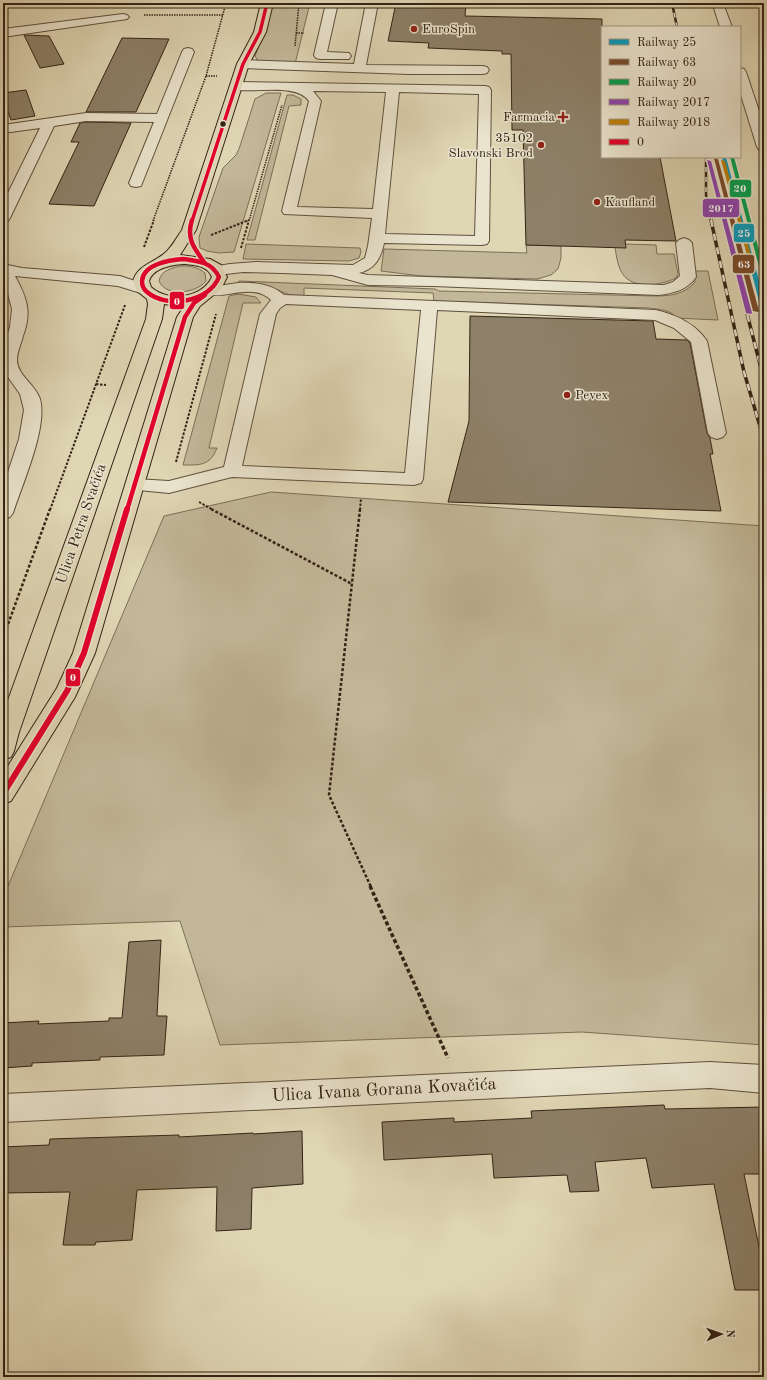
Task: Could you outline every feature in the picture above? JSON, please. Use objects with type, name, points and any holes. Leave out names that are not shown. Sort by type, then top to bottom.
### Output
[{"type":"main road","points":[[157,265],[175,252],[190,230],[243,64],[260,32],[267,3]]},
{"type":"main road","points":[[243,64],[244,39]]},
{"type":"main road","points":[[3,794],[66,691],[84,653],[185,317],[194,303],[218,284],[220,277],[193,248],[190,240],[190,230]]},
{"type":"main road","points":[[157,265],[183,259],[211,266]]},
{"type":"main road","name":"Ulica Petra Svačića","points":[[3,751],[8,732],[154,319],[156,304],[141,283],[142,277],[157,265]]},
{"type":"main road","points":[[149,293],[166,300],[179,301],[193,299],[208,293]]},
{"type":"street","points":[[332,3],[320,55],[360,62],[483,70]]},
{"type":"street","points":[[360,62],[372,3]]},
{"type":"street","points":[[719,5],[726,26]]},
{"type":"street","points":[[3,33],[123,17]]},
{"type":"street","points":[[136,183],[188,52]]},
{"type":"street","points":[[243,64],[293,66],[360,62],[376,57]]},
{"type":"street","points":[[414,58],[467,60]]},
{"type":"street","points":[[741,75],[764,147]]},
{"type":"street","points":[[236,86],[485,90],[482,241],[377,238]]},
{"type":"street","points":[[332,87],[321,92],[315,102],[290,211],[380,214]]},
{"type":"street","points":[[296,88],[309,94],[313,97],[315,102]]},
{"type":"street","points":[[356,269],[364,266],[374,256],[380,214],[393,88]]},
{"type":"street","points":[[3,129],[86,117],[162,118]]},
{"type":"street","points":[[3,218],[49,122]]},
{"type":"street","points":[[333,270],[368,280],[433,280],[643,291],[674,289],[682,284],[688,277],[684,243]]},
{"type":"street","points":[[79,277],[117,274],[157,265]]},
{"type":"street","points":[[211,266],[236,268],[356,269],[433,280]]},
{"type":"street","points":[[3,269],[35,274],[120,281],[149,293]]},
{"type":"street","points":[[3,269],[16,292],[20,302],[21,312],[19,327],[10,351],[9,364],[14,375],[25,387],[32,400],[33,416],[30,432],[3,514]]},
{"type":"street","points":[[208,293],[240,288],[257,288],[271,292],[280,300]]},
{"type":"street","points":[[232,471],[268,314],[274,304],[280,300],[300,299],[656,315],[673,321],[692,332],[698,341],[717,433]]},
{"type":"street","points":[[135,485],[169,487],[232,471],[414,479],[430,306]]},
{"type":"street","name":"Ulica Ivana Gorana Kovačića","points":[[3,1108],[710,1075],[764,1079]]},
{"type":"path","points":[[143,250],[206,76],[224,15],[226,3]]},
{"type":"path","points":[[293,66],[299,3]]},
{"type":"path","points":[[123,17],[224,15]]},
{"type":"path","points":[[236,268],[284,100]]},
{"type":"path","points":[[205,238],[250,219]]},
{"type":"path","points":[[208,293],[218,304],[169,487],[352,584]]},
{"type":"path","points":[[3,638],[126,303]]},
{"type":"path","points":[[363,476],[329,795],[461,1087]]},
{"type":"shaded area","points":[[272,3],[310,3],[295,64],[258,61],[255,56],[267,30]]},
{"type":"shaded area","points":[[266,93],[281,93],[234,252],[219,253],[207,251],[200,248],[199,237],[223,168],[236,155],[239,149],[255,99]]},
{"type":"shaded area","points":[[287,95],[293,95],[301,99],[301,105],[289,106],[255,240],[247,240]]},
{"type":"shaded area","points":[[246,244],[360,248],[361,252],[359,258],[349,261],[243,259]]},
{"type":"shaded area","points":[[625,244],[656,245],[657,254],[674,254],[678,274],[676,278],[661,283],[645,285],[630,281],[624,276],[620,269],[615,247]]},
{"type":"shaded area","points":[[526,245],[561,246],[561,258],[558,269],[551,275],[537,279],[421,276],[381,271],[384,249],[527,253]]},
{"type":"shaded area","points":[[181,266],[200,269],[205,273],[206,281],[202,285],[189,291],[175,292],[168,290],[159,281],[160,277],[167,270]]},
{"type":"shaded area","points":[[694,271],[708,271],[718,320],[676,318],[668,311],[649,308],[434,301],[433,293],[304,288],[304,296],[290,295],[263,285],[238,283],[239,281],[435,289],[439,291],[662,296],[677,294],[691,286],[695,282]]},
{"type":"shaded area","points":[[238,294],[256,297],[261,303],[243,303],[209,448],[217,448],[211,458],[204,463],[183,465],[229,296]]},
{"type":"shaded area","points":[[271,492],[764,526],[764,1045],[582,1032],[220,1045],[180,921],[3,927],[3,898],[164,516]]},
{"type":"building","name":"Kaufland","points":[[396,3],[466,3],[465,16],[602,19],[601,158],[660,158],[676,241],[625,240],[626,248],[526,245],[523,130],[512,130],[511,54],[502,54],[502,51],[428,48],[429,43],[388,41]]},
{"type":"building","points":[[24,35],[49,36],[64,64],[40,68]]},
{"type":"building","points":[[122,38],[169,39],[136,112],[86,112]]},
{"type":"building","points":[[26,90],[35,116],[11,120],[3,98],[3,93]]},
{"type":"building","points":[[80,123],[131,123],[94,206],[49,204],[79,142],[71,142]]},
{"type":"building","points":[[470,316],[653,321],[656,339],[687,340],[690,343],[707,433],[710,438],[713,454],[710,454],[721,511],[448,502],[469,421]]},
{"type":"building","points":[[161,940],[157,1016],[167,1016],[164,1055],[100,1057],[100,1060],[32,1063],[32,1066],[3,1068],[3,1023],[39,1021],[38,1024],[109,1021],[109,1018],[122,1018],[129,942]]},
{"type":"building","points":[[664,1105],[665,1109],[764,1107],[764,1174],[744,1174],[764,1271],[764,1290],[735,1290],[714,1184],[652,1188],[646,1158],[595,1162],[599,1191],[570,1192],[567,1175],[494,1178],[492,1154],[384,1160],[382,1122],[454,1118],[454,1122],[532,1118],[531,1111]]},
{"type":"building","points":[[302,1131],[303,1184],[252,1188],[251,1229],[216,1231],[217,1187],[137,1190],[132,1240],[96,1242],[95,1245],[63,1245],[70,1192],[3,1193],[3,1147],[49,1145],[50,1139],[179,1135],[179,1137]]},
{"type":"railway","points":[[672,3],[677,26]]},
{"type":"railway","points":[[706,158],[706,195],[712,221]]},
{"type":"railway","points":[[709,163],[724,221]]},
{"type":"railway","points":[[711,220],[744,372],[764,440]]},
{"type":"railway","points":[[723,220],[764,380]]},
{"type":"rail line","name":"25","points":[[724,158],[764,309]]},
{"type":"rail line","name":"20","points":[[732,158],[764,278]]},
{"type":"rail line","name":"63","points":[[716,159],[756,311]]},
{"type":"rail line","name":"2017","points":[[709,161],[749,313]]},
{"type":"rail line","name":"2018","points":[[723,161],[749,255]]},
{"type":"transit line","name":"0","points":[[204,262],[194,247],[189,230],[243,64],[260,32],[267,3]]},
{"type":"transit line","name":"0","points":[[183,259],[194,260],[209,265],[213,268],[219,277],[216,285],[202,296],[183,301],[164,300],[155,297],[144,290],[142,277],[150,268],[171,261],[183,259]]},
{"type":"transit line","name":"0","points":[[3,794],[67,691],[84,653],[185,317],[194,303],[205,295]]},
{"type":"place","name":"EuroSpin","points":[[414,29]]},
{"type":"place","name":"Farmacia","points":[[563,117]]},
{"type":"place","name":"35102 Slavonski Brod","points":[[541,145]]},
{"type":"place","name":"Kaufland","points":[[597,202]]},
{"type":"place","name":"Pevex","points":[[567,395]]}]
